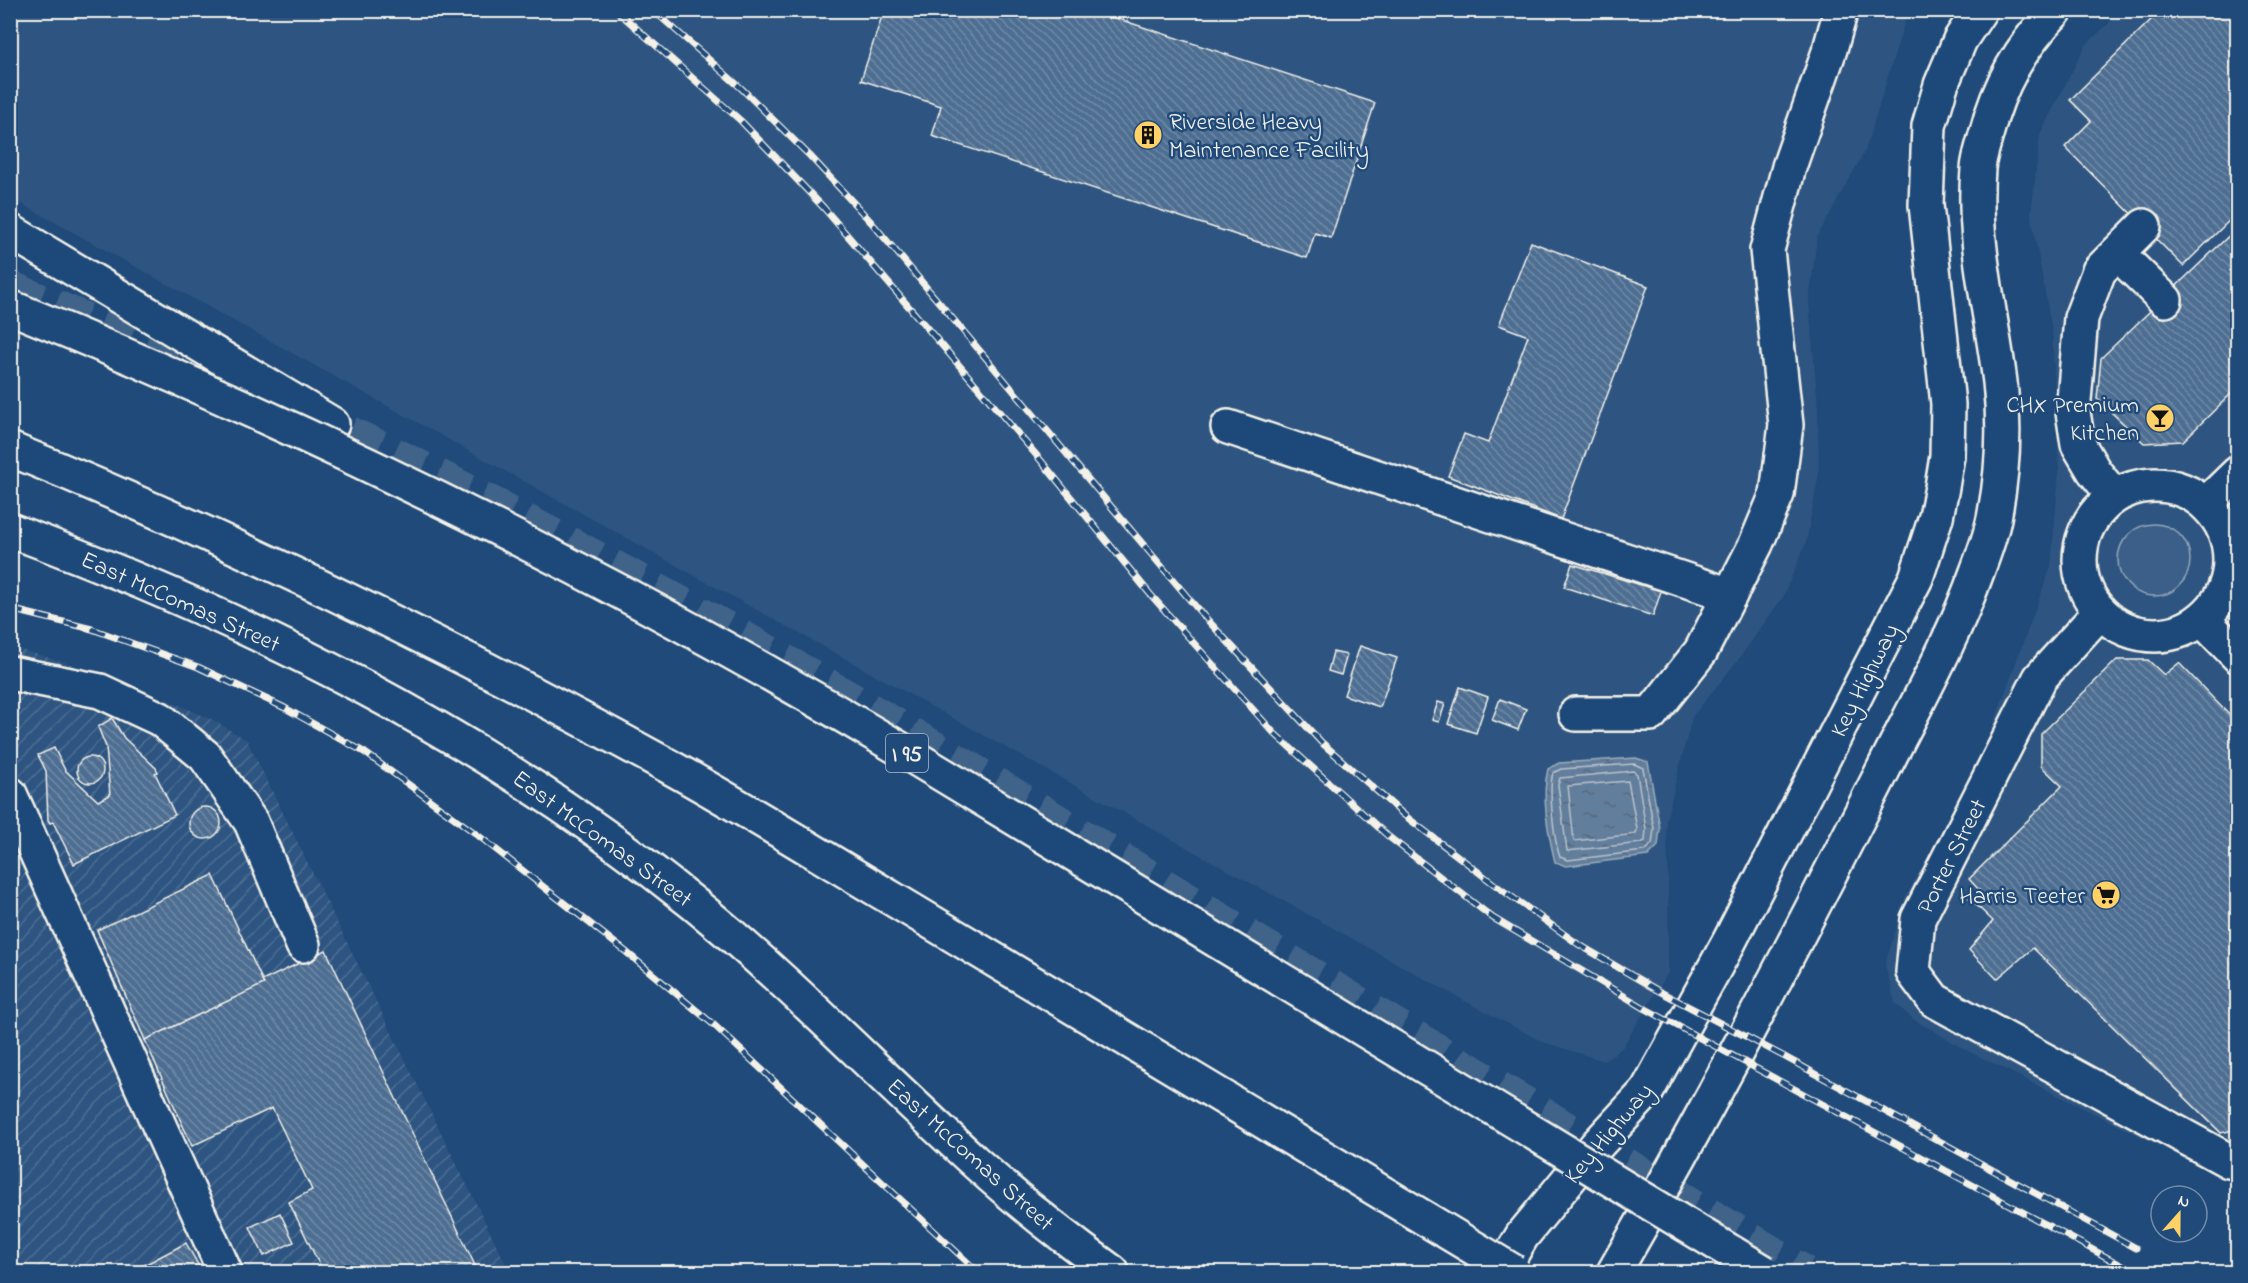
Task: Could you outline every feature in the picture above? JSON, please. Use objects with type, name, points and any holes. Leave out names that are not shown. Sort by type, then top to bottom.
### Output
[{"type":"main road","name":"Key Highway","points":[[1501,1272],[1522,1236],[1596,1146],[1647,1091],[1729,942],[1917,578],[1936,518],[1947,456],[1948,404],[1926,205],[1929,126],[1941,85],[1960,40],[1980,10]]},
{"type":"main road","points":[[1614,1272],[1771,991],[1956,627],[1984,552],[1995,516],[2000,479],[2002,425],[2000,384],[1982,266],[1978,166],[1991,116],[2010,67],[2056,10]]},
{"type":"main road","points":[[1576,714],[1651,714],[1701,651],[1756,544],[1777,494],[1786,424],[1767,250],[1789,167],[1830,50],[1838,12]]},
{"type":"main road","points":[[2114,496],[2094,471],[2078,444],[2073,412],[2081,318],[2098,271],[2144,226]]},
{"type":"main road","points":[[10,231],[332,424]]},
{"type":"main road","points":[[2117,253],[2165,300]]},
{"type":"main road","name":"I 95","points":[[10,307],[197,385],[326,443],[446,501],[675,620],[788,682],[1764,1272]]},
{"type":"main road","points":[[1228,427],[1730,595]]},
{"type":"main road","points":[[10,449],[100,485],[329,592],[447,649],[674,769],[1000,961],[1514,1272]]},
{"type":"main road","points":[[2206,504],[2238,473]]},
{"type":"main road","points":[[2151,484],[2171,486],[2189,493],[2206,504],[2219,520],[2228,541],[2230,562],[2227,584],[2217,603],[2202,619],[2183,630],[2161,635],[2139,634],[2117,626],[2100,612],[2087,593],[2080,573],[2079,550],[2085,529],[2097,511],[2114,496],[2132,488],[2151,484]]},
{"type":"main road","name":"East McComas Street","points":[[10,530],[168,592],[331,670],[460,741],[568,809],[628,852],[758,958],[976,1163],[1112,1272]]},
{"type":"main road","name":"Porter Street","points":[[2100,612],[2040,678],[1918,920],[1913,972],[1934,1000],[2229,1161],[2238,1163]]},
{"type":"main road","points":[[2202,619],[2238,656]]},
{"type":"main road","points":[[10,673],[100,691],[160,719],[205,756],[251,822],[303,945]]},
{"type":"main road","points":[[10,794],[225,1272]]},
{"type":"shaded area","points":[[11,11],[1908,11],[1865,151],[1817,237],[1809,303],[1818,407],[1819,473],[1806,543],[1783,597],[1741,656],[1692,717],[1666,821],[1668,973],[1622,1048],[1604,1061],[1543,1042],[1472,1005],[11,198]]},
{"type":"shaded area","points":[[2121,11],[2237,11],[2237,1184],[1966,1050],[1913,1019],[1895,1003],[1885,965],[1905,898],[1976,773],[2051,566],[2059,472],[2052,331],[2031,215],[2040,134],[2085,46]]},
{"type":"shaded area","points":[[2154,524],[2174,530],[2184,540],[2190,560],[2184,580],[2174,590],[2154,596],[2134,590],[2124,580],[2118,560],[2124,540],[2134,530]]},
{"type":"shaded area","points":[[11,647],[95,671],[141,689],[211,719],[247,740],[510,1272],[11,1272]]},
{"type":"water","points":[[1636,758],[1648,762],[1660,828],[1658,846],[1648,856],[1566,866],[1555,862],[1545,803],[1548,769],[1559,763]]},
{"type":"building","name":"Riverside Heavy Maintenance Facility","points":[[884,10],[1091,10],[1375,103],[1331,238],[1315,233],[1307,258],[932,136],[941,106],[861,80]]},
{"type":"building","points":[[2161,10],[2238,10],[2238,212],[2183,266],[2065,147],[2091,121],[2070,100]]},
{"type":"building","points":[[2238,227],[2238,387],[2183,441],[2144,443],[2097,399],[2101,358]]},
{"type":"building","points":[[1531,242],[1648,286],[1561,519],[1448,476],[1464,434],[1488,443],[1528,336],[1499,325]]},
{"type":"building","points":[[1572,564],[1661,591],[1653,616],[1564,587]]},
{"type":"building","points":[[1360,646],[1397,658],[1380,707],[1344,695]]},
{"type":"building","points":[[1333,652],[1347,655],[1341,675],[1328,671]]},
{"type":"building","name":"Harris Teeter","points":[[2117,660],[2148,660],[2164,675],[2179,663],[2238,724],[2238,1129],[2221,1133],[2033,948],[1997,979],[1969,950],[1993,921],[1969,898],[1981,892],[1969,879],[2062,786],[2041,766],[2041,734]]},
{"type":"building","points":[[1460,687],[1488,697],[1476,733],[1448,724]]},
{"type":"building","points":[[1500,699],[1526,709],[1518,730],[1492,720]]},
{"type":"building","points":[[1438,702],[1445,704],[1439,722],[1432,720]]},
{"type":"building","points":[[112,718],[124,738],[156,768],[158,772],[155,773],[175,815],[74,864],[53,822],[50,823],[48,820],[46,771],[38,755],[54,748],[65,770],[98,801],[110,795],[106,747],[98,727]]},
{"type":"building","points":[[90,757],[99,761],[103,770],[99,779],[90,783],[81,779],[77,770],[81,761]]},
{"type":"building","points":[[205,807],[216,812],[221,823],[216,834],[205,839],[194,834],[189,823],[194,812]]},
{"type":"building","points":[[213,875],[264,984],[145,1040],[97,930]]},
{"type":"building","points":[[326,950],[478,1272],[307,1272],[320,1266],[289,1202],[312,1190],[272,1108],[192,1146],[145,1040],[264,984],[262,981]]},
{"type":"building","points":[[280,1213],[294,1242],[264,1256],[250,1227]]},
{"type":"building","points":[[186,1243],[202,1272],[131,1272]]},
{"type":"tunnel","points":[[10,287],[252,389]]},
{"type":"tunnel","points":[[305,412],[503,508],[683,604],[832,688],[1054,819],[1805,1272]]},
{"type":"railway","points":[[616,10],[741,121],[823,207],[1038,457],[1150,594],[1274,733],[1389,837],[1493,918],[1646,1009],[2134,1272]]},
{"type":"railway","points":[[653,10],[741,88],[810,156],[872,223],[1201,613],[1321,742],[1404,815],[1498,887],[1578,944],[1657,990],[2136,1248]]},
{"type":"railway","points":[[10,609],[92,629],[198,667],[285,708],[364,752],[475,833],[625,951],[714,1025],[978,1272]]},
{"type":"place","name":"Riverside Heavy Maintenance Facility","points":[[1148,135]]},
{"type":"place","name":"CHX Premium Kitchen","points":[[2160,418]]},
{"type":"place","name":"Harris Teeter","points":[[2106,895]]}]
